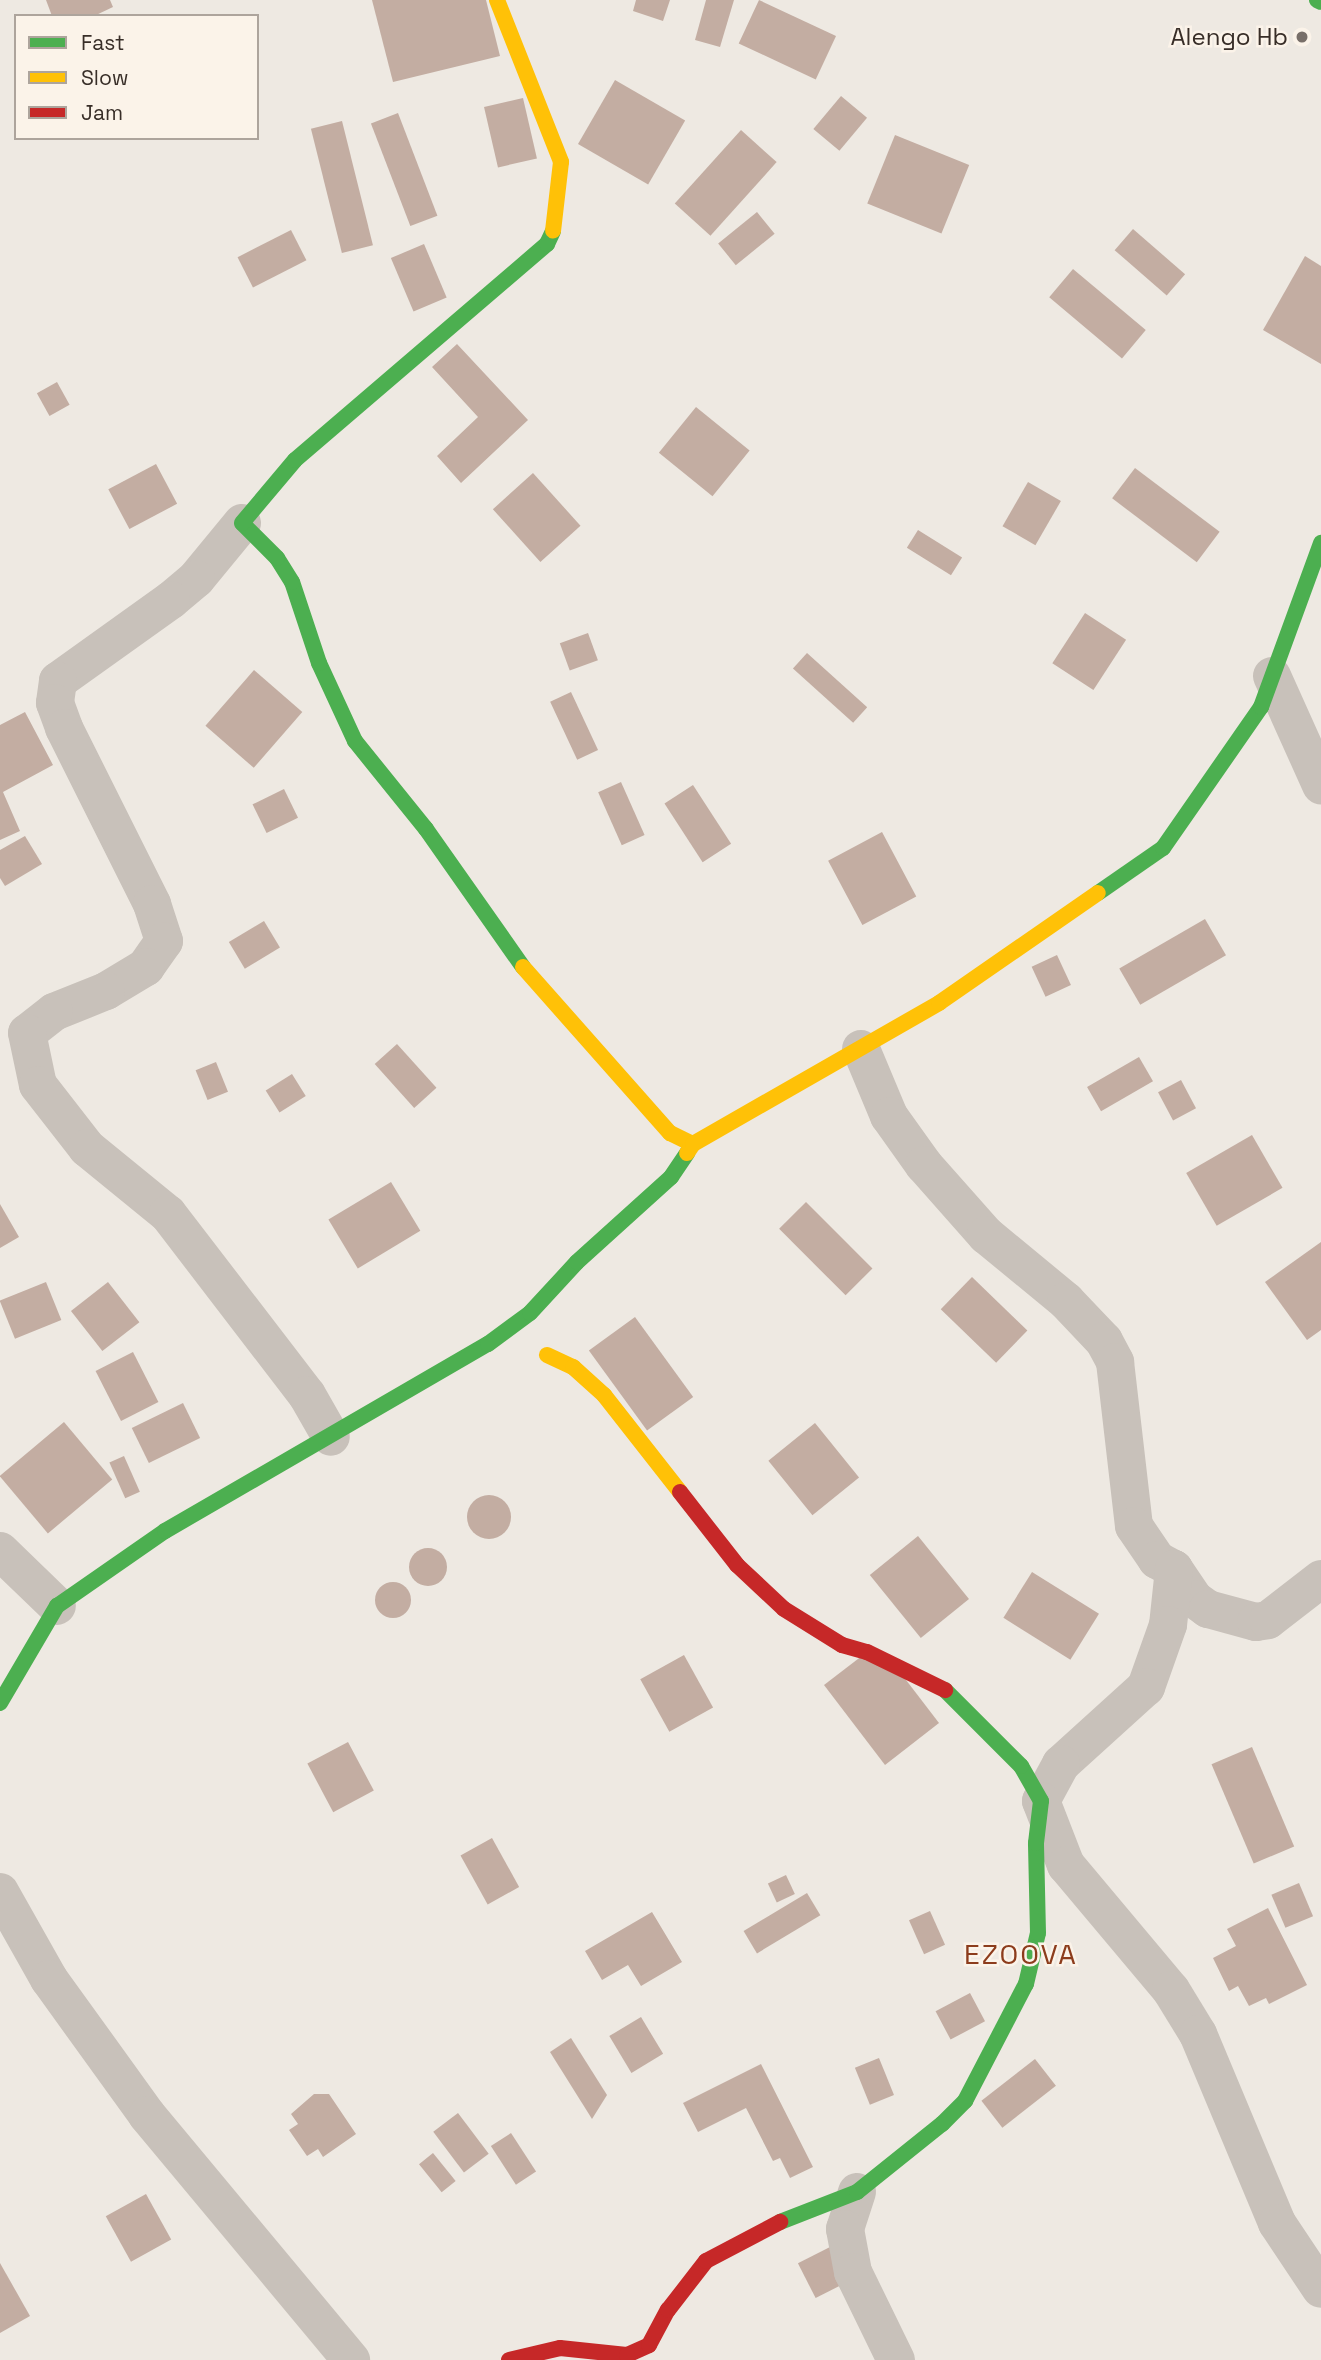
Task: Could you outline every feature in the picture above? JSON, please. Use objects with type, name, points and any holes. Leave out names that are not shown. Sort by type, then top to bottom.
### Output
[{"type":"street","points":[[331,1437],[307,1395],[168,1214],[87,1148],[38,1085],[27,1033],[54,1012],[106,991],[146,967],[164,941],[152,904],[64,728],[55,703],[58,681],[172,600],[197,579],[295,460],[361,399],[493,295],[547,244],[557,220],[561,162],[497,0]]},
{"type":"street","points":[[242,523],[277,558],[292,582],[319,663],[355,741],[426,829],[528,976],[599,1048],[670,1133],[693,1144]]},
{"type":"street","points":[[0,1703],[57,1606],[164,1531],[478,1351],[530,1312],[577,1262],[671,1177],[693,1144],[939,1003],[1163,848],[1261,707],[1321,543]]},
{"type":"street","points":[[1272,676],[1321,785]]},
{"type":"street","points":[[861,1049],[889,1116],[924,1165],[986,1235],[1066,1301],[1104,1341],[1115,1362],[1134,1526],[1157,1560],[1174,1569],[1194,1598],[1208,1609],[1256,1622],[1268,1620],[1321,1579]]},
{"type":"street","points":[[547,1355],[573,1367],[604,1395],[737,1565],[783,1609],[842,1645],[867,1652],[942,1687],[1021,1766],[1041,1801],[1066,1865],[1171,1990],[1198,2034],[1278,2223],[1321,2288]]},
{"type":"street","points":[[0,1550],[57,1606]]},
{"type":"street","points":[[509,2360],[560,2348],[627,2355],[649,2345],[668,2310],[706,2261],[757,2232],[857,2192],[965,2101],[1026,1984],[1038,1933],[1036,1843],[1041,1801],[1061,1765],[1146,1687],[1168,1625],[1174,1569]]},
{"type":"street","points":[[0,1892],[49,1979],[147,2115],[351,2360]]},
{"type":"street","points":[[857,2192],[845,2229],[853,2272],[897,2360]]},
{"type":"building","points":[[46,0],[110,0],[113,7],[98,14],[51,14]]},
{"type":"building","points":[[372,0],[486,0],[500,56],[393,82]]},
{"type":"building","points":[[636,0],[670,0],[663,21],[633,11]]},
{"type":"building","points":[[706,0],[734,0],[720,47],[695,40]]},
{"type":"building","points":[[759,0],[836,36],[816,79],[739,44]]},
{"type":"building","points":[[615,80],[685,120],[648,185],[578,144]]},
{"type":"building","points":[[841,96],[867,118],[839,151],[813,129]]},
{"type":"building","points":[[523,98],[537,158],[498,167],[484,107]]},
{"type":"building","points":[[398,113],[437,216],[410,226],[371,123]]},
{"type":"building","points":[[342,121],[373,245],[342,253],[311,129]]},
{"type":"building","points":[[741,130],[777,162],[710,236],[675,204]]},
{"type":"building","points":[[895,135],[969,165],[941,234],[867,204]]},
{"type":"building","points":[[757,212],[775,234],[736,265],[718,243]]},
{"type":"building","points":[[1133,229],[1185,274],[1167,295],[1115,250]]},
{"type":"building","points":[[291,230],[306,260],[253,288],[238,257]]},
{"type":"building","points":[[424,244],[447,297],[414,311],[391,258]]},
{"type":"building","points":[[1305,256],[1321,266],[1321,364],[1263,330]]},
{"type":"building","points":[[1073,269],[1146,330],[1122,358],[1049,297]]},
{"type":"building","points":[[457,344],[528,420],[461,483],[437,456],[478,417],[432,367]]},
{"type":"building","points":[[57,382],[70,405],[49,416],[37,393]]},
{"type":"building","points":[[696,407],[750,450],[712,496],[659,453]]},
{"type":"building","points":[[156,464],[177,504],[129,529],[108,489]]},
{"type":"building","points":[[1135,468],[1220,532],[1197,562],[1112,498]]},
{"type":"building","points":[[533,473],[581,526],[540,562],[493,509]]},
{"type":"building","points":[[1028,482],[1061,501],[1035,545],[1002,526]]},
{"type":"building","points":[[918,530],[962,558],[951,575],[907,548]]},
{"type":"building","points":[[1085,613],[1126,640],[1093,690],[1052,663]]},
{"type":"building","points":[[588,633],[598,660],[570,671],[560,643]]},
{"type":"building","points":[[807,653],[867,707],[853,723],[793,669]]},
{"type":"building","points":[[254,670],[302,712],[254,768],[205,726]]},
{"type":"building","points":[[571,692],[598,750],[577,760],[550,702]]},
{"type":"building","points":[[25,712],[53,765],[3,792],[20,831],[0,840],[0,725]]},
{"type":"building","points":[[621,782],[645,835],[622,845],[598,792]]},
{"type":"building","points":[[693,785],[731,844],[703,862],[664,804]]},
{"type":"building","points":[[284,789],[298,818],[267,833],[253,804]]},
{"type":"building","points":[[882,832],[916,896],[862,925],[828,861]]},
{"type":"building","points":[[25,836],[42,864],[5,886],[0,878],[0,850]]},
{"type":"building","points":[[1205,919],[1226,955],[1140,1005],[1119,968]]},
{"type":"building","points":[[264,921],[280,948],[245,969],[229,942]]},
{"type":"building","points":[[1057,955],[1071,985],[1046,997],[1032,967]]},
{"type":"building","points":[[397,1044],[436,1088],[414,1108],[375,1064]]},
{"type":"building","points":[[1139,1057],[1153,1081],[1101,1111],[1087,1087]]},
{"type":"building","points":[[216,1062],[228,1092],[208,1100],[196,1070]]},
{"type":"building","points":[[292,1074],[306,1096],[279,1112],[266,1090]]},
{"type":"building","points":[[1181,1080],[1196,1108],[1173,1120],[1158,1092]]},
{"type":"building","points":[[1252,1135],[1282,1188],[1217,1226],[1186,1173]]},
{"type":"building","points":[[391,1182],[420,1231],[358,1268],[328,1220]]},
{"type":"building","points":[[806,1202],[872,1268],[846,1295],[779,1229]]},
{"type":"building","points":[[0,1204],[19,1237],[0,1248]]},
{"type":"building","points":[[1321,1242],[1321,1330],[1307,1340],[1265,1282]]},
{"type":"building","points":[[972,1277],[1027,1330],[996,1363],[941,1309]]},
{"type":"building","points":[[46,1282],[61,1320],[15,1339],[0,1301]]},
{"type":"building","points":[[108,1282],[139,1322],[102,1351],[71,1311]]},
{"type":"building","points":[[635,1317],[693,1397],[647,1431],[589,1351]]},
{"type":"building","points":[[133,1352],[158,1402],[121,1421],[96,1371]]},
{"type":"building","points":[[183,1403],[200,1438],[149,1463],[132,1428]]},
{"type":"building","points":[[64,1422],[112,1479],[48,1533],[0,1476]]},
{"type":"building","points":[[815,1423],[859,1477],[812,1515],[768,1461]]},
{"type":"building","points":[[124,1456],[140,1492],[125,1498],[109,1463]]},
{"type":"building","points":[[489,1495],[504,1502],[511,1517],[504,1532],[489,1539],[474,1532],[467,1517],[474,1502]]},
{"type":"building","points":[[918,1536],[969,1599],[921,1638],[870,1575]]},
{"type":"building","points":[[428,1548],[441,1554],[447,1567],[441,1580],[428,1586],[415,1580],[409,1567],[415,1554]]},
{"type":"building","points":[[1032,1572],[1099,1614],[1070,1660],[1003,1618]]},
{"type":"building","points":[[393,1582],[405,1588],[411,1600],[405,1612],[393,1618],[381,1612],[375,1600],[381,1588]]},
{"type":"building","points":[[867,1652],[893,1663],[939,1723],[885,1765],[824,1685]]},
{"type":"building","points":[[684,1655],[713,1707],[669,1732],[640,1679]]},
{"type":"building","points":[[348,1742],[374,1791],[333,1812],[307,1764]]},
{"type":"building","points":[[1252,1747],[1294,1846],[1254,1864],[1211,1764]]},
{"type":"building","points":[[492,1838],[519,1887],[488,1904],[461,1855]]},
{"type":"building","points":[[786,1875],[795,1894],[777,1902],[768,1883]]},
{"type":"building","points":[[1299,1883],[1313,1916],[1285,1928],[1271,1895]]},
{"type":"building","points":[[807,1893],[820,1915],[757,1953],[744,1931]]},
{"type":"building","points":[[1268,1908],[1307,1985],[1269,2004],[1266,1998],[1249,2006],[1238,1986],[1229,1991],[1213,1958],[1236,1946],[1227,1929]]},
{"type":"building","points":[[930,1911],[945,1945],[924,1954],[909,1920]]},
{"type":"building","points":[[652,1912],[682,1962],[641,1986],[628,1965],[602,1980],[585,1951]]},
{"type":"building","points":[[970,1993],[985,2021],[951,2040],[936,2011]]},
{"type":"building","points":[[641,2017],[663,2054],[631,2073],[609,2036]]},
{"type":"building","points":[[571,2038],[607,2095],[592,2119],[550,2052]]},
{"type":"building","points":[[879,2058],[894,2095],[870,2105],[855,2068]]},
{"type":"building","points":[[1035,2059],[1056,2086],[1002,2128],[981,2101]]},
{"type":"building","points":[[761,2064],[813,2167],[790,2178],[780,2158],[773,2161],[746,2108],[698,2132],[683,2103]]},
{"type":"building","points":[[314,2094],[329,2094],[356,2134],[323,2157],[318,2149],[307,2156],[289,2130],[298,2124],[291,2114]]},
{"type":"building","points":[[458,2113],[489,2154],[464,2172],[433,2132]]},
{"type":"building","points":[[511,2133],[536,2172],[516,2185],[491,2146]]},
{"type":"building","points":[[433,2153],[456,2181],[442,2192],[419,2164]]},
{"type":"building","points":[[146,2194],[171,2239],[131,2262],[106,2216]]},
{"type":"building","points":[[830,2247],[848,2282],[816,2298],[798,2263]]},
{"type":"building","points":[[0,2263],[30,2316],[0,2333]]},
{"type":"traffic: fast","points":[[1317,0],[1321,2]]},
{"type":"traffic: fast","points":[[523,967],[426,829],[355,741],[319,663],[292,582],[277,558],[242,523],[295,460],[547,244],[553,231]]},
{"type":"traffic: fast","points":[[1098,893],[1163,848],[1261,707],[1321,543]]},
{"type":"traffic: fast","points":[[0,1703],[57,1606],[165,1531],[488,1344],[530,1313],[577,1262],[671,1177],[687,1153]]},
{"type":"traffic: fast","points":[[780,2222],[857,2192],[942,2124],[965,2101],[1026,1984],[1038,1933],[1036,1843],[1041,1801],[1021,1766],[945,1690]]},
{"type":"traffic: slow","points":[[497,0],[561,162],[553,231]]},
{"type":"traffic: slow","points":[[687,1153],[693,1144],[939,1003],[1098,893]]},
{"type":"traffic: slow","points":[[523,967],[670,1133],[693,1144]]},
{"type":"traffic: slow","points":[[547,1355],[573,1367],[604,1395],[680,1492]]},
{"type":"traffic: jam","points":[[680,1492],[737,1565],[784,1609],[842,1645],[867,1652],[945,1690]]},
{"type":"traffic: jam","points":[[509,2360],[560,2348],[627,2355],[649,2345],[668,2310],[706,2261],[780,2222]]},
{"type":"place","name":"Alengo Hb","points":[[1302,37]]},
{"type":"district","name":"EZOOVA","points":[[1021,1954]]}]
